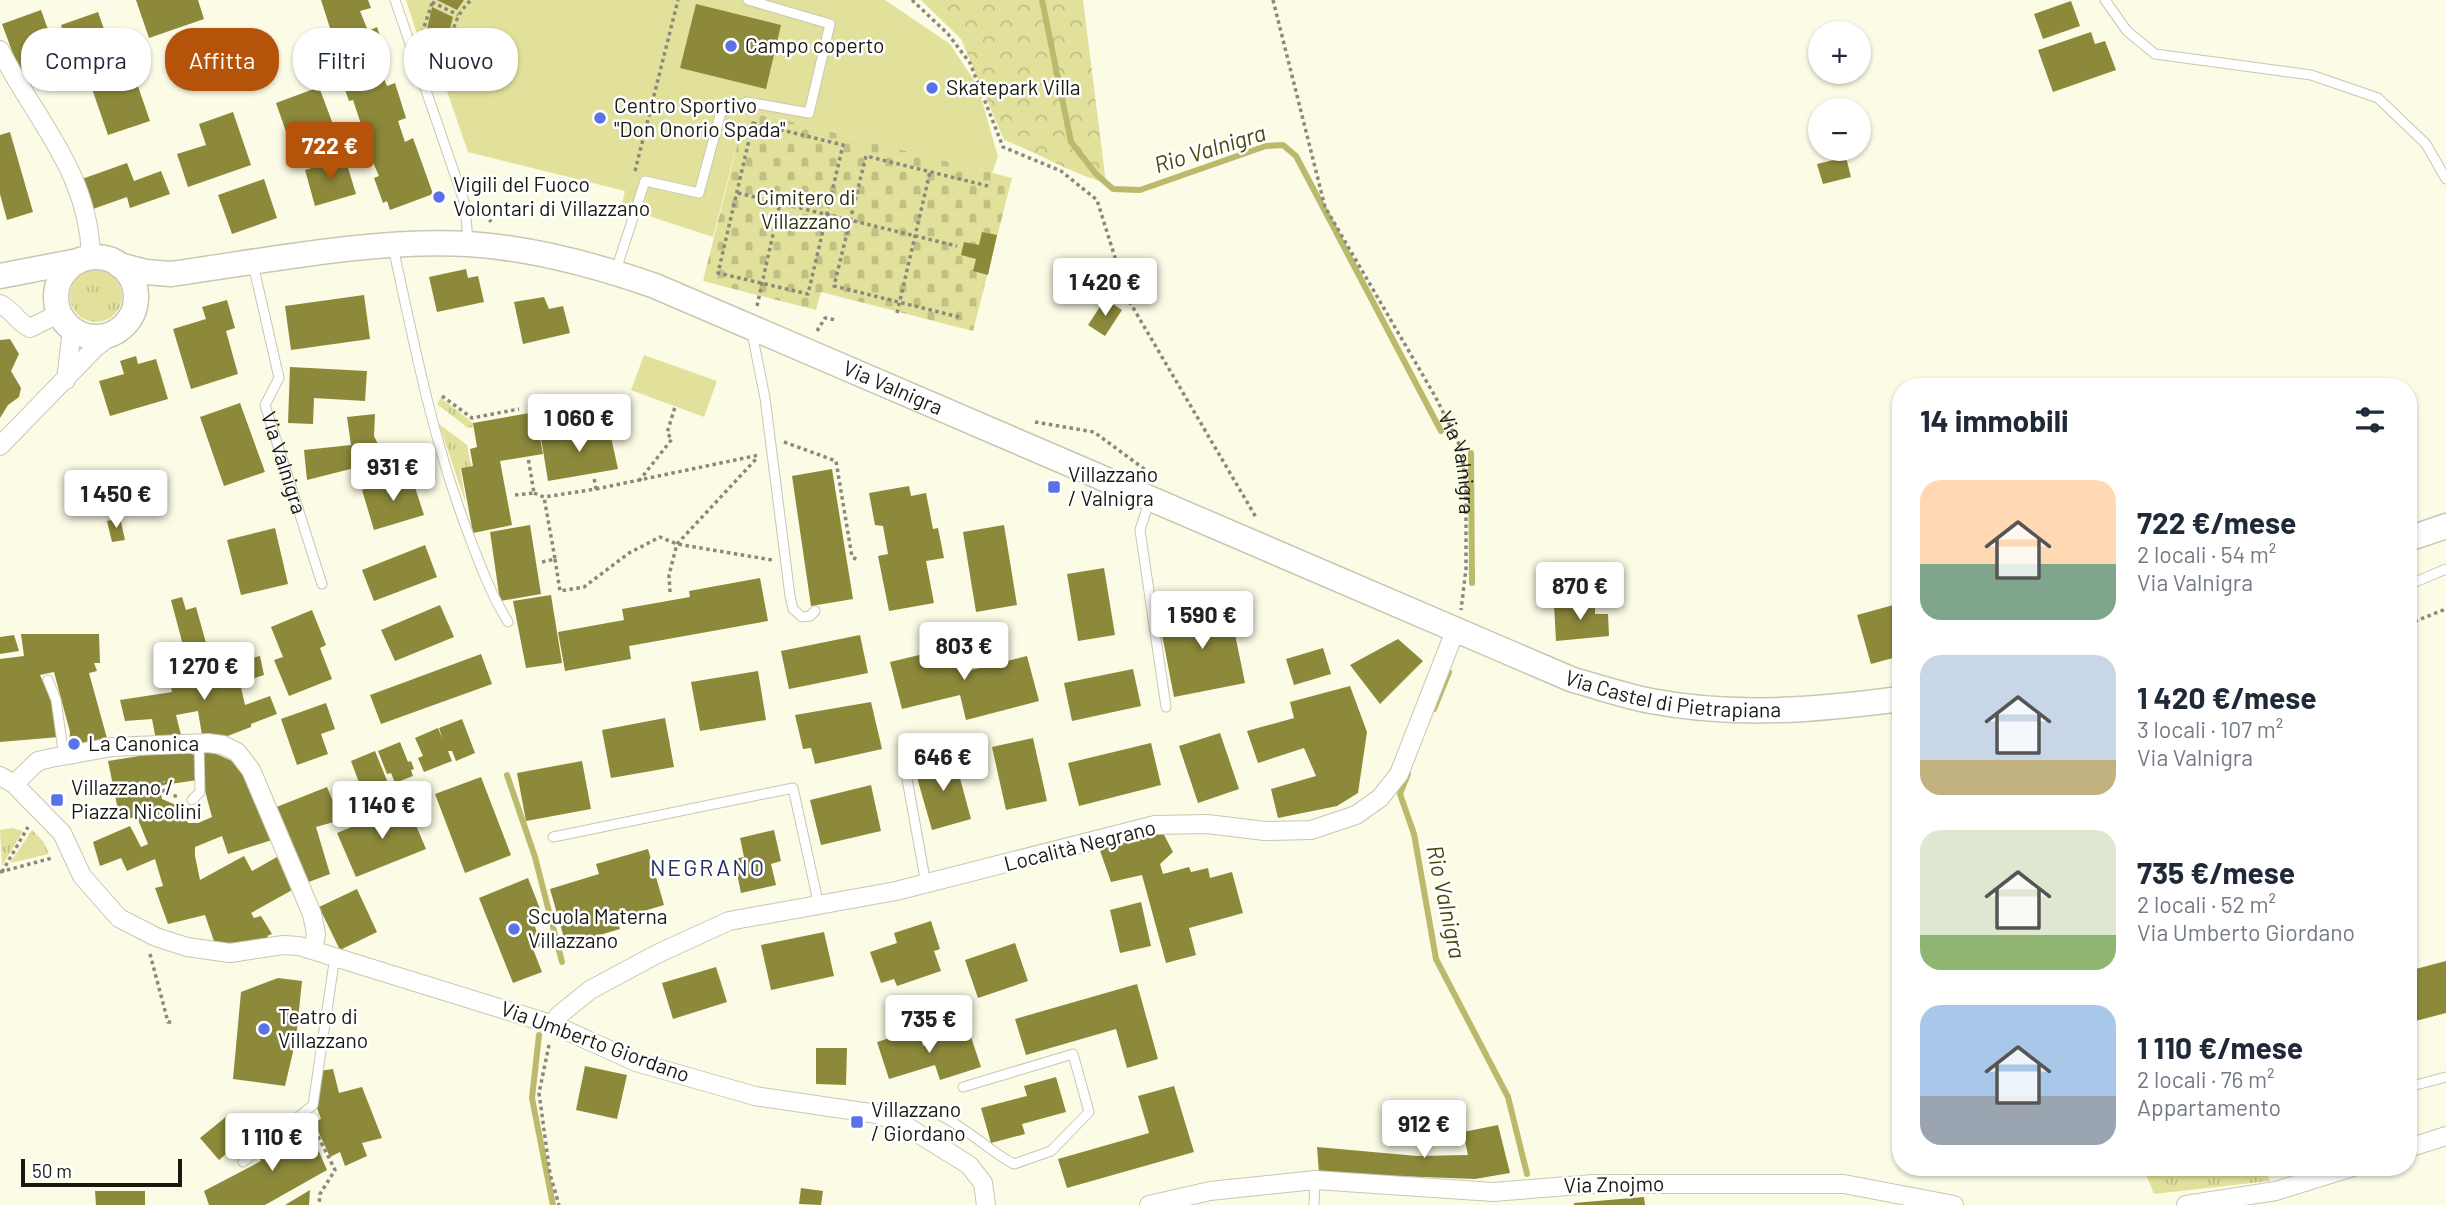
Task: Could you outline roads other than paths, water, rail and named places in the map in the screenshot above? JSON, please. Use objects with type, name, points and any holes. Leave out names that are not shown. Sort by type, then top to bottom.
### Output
[{"type":"main road","name":"Via Valnigra","points":[[119,265],[146,272],[171,274],[393,246],[468,244],[549,256],[615,272],[754,316],[1265,548],[1372,592],[1461,620]]},
{"type":"main road","points":[[1,276],[101,257],[119,265],[132,281],[136,291],[132,314]]},
{"type":"main road","points":[[63,313],[62,276],[85,259]]},
{"type":"main road","points":[[1,276],[33,283],[91,337],[115,332],[171,274]]},
{"type":"main road","points":[[2417,536],[2446,526]]},
{"type":"main road","name":"Via Castel di Pietrapiana","points":[[1461,620],[1573,680],[1651,701],[1746,711],[1818,710],[1892,700]]},
{"type":"street","points":[[0,50],[20,90],[64,154],[90,229],[85,259]]},
{"type":"street","points":[[0,304],[10,308],[21,324],[30,328],[63,313],[66,380]]},
{"type":"street","points":[[0,446],[115,332]]},
{"type":"street","name":"Località Negrano","points":[[554,1026],[558,1016],[590,990],[657,954],[729,921],[820,907],[926,884],[1156,825],[1207,824],[1265,831],[1311,830],[1356,815],[1380,798],[1399,774],[1461,620]]},
{"type":"street","points":[[7,780],[38,761],[112,747],[199,743],[223,745],[237,752],[251,770],[312,914],[316,934],[313,950]]},
{"type":"street","name":"Via Umberto Giordano","points":[[7,780],[62,833],[82,876],[99,897],[119,918],[144,931],[187,947],[230,953],[282,945],[313,950],[554,1026],[636,1062],[742,1092],[877,1114],[899,1123],[969,1165],[983,1183],[991,1204]]},
{"type":"street","points":[[2417,1145],[2446,1136]]},
{"type":"street","points":[[2186,1205],[2276,1191],[2324,1176]]},
{"type":"street","name":"Via Znojmo","points":[[1149,1205],[1210,1191],[1315,1180],[1493,1192],[1593,1184],[1844,1184],[1954,1205]]},
{"type":"lane","points":[[395,0],[466,204],[468,244]]},
{"type":"lane","points":[[615,272],[645,181],[699,193],[721,112],[747,102],[809,113],[830,24],[748,0]]},
{"type":"lane","points":[[2105,0],[2127,31],[2155,54],[2311,75],[2378,99],[2426,144],[2446,179]]},
{"type":"lane","points":[[393,246],[426,404],[444,466],[482,575],[508,622]]},
{"type":"lane","name":"Via Valnigra","points":[[253,262],[279,378],[265,405],[321,584]]},
{"type":"lane","points":[[754,316],[793,609],[802,617],[810,616],[815,611]]},
{"type":"lane","points":[[1150,498],[1140,530],[1166,707]]},
{"type":"lane","points":[[2417,581],[2446,569]]},
{"type":"lane","points":[[48,680],[56,700],[64,757]]},
{"type":"lane","points":[[192,800],[200,792],[199,743]]},
{"type":"lane","points":[[905,768],[926,884]]},
{"type":"lane","points":[[554,837],[793,788],[820,907]]},
{"type":"lane","points":[[243,1162],[313,1105],[335,956]]},
{"type":"lane","points":[[899,1123],[911,1112],[922,1111],[944,1116],[1014,1164],[1051,1151],[1089,1112],[1073,1054],[963,1087]]},
{"type":"lane","points":[[2417,1085],[2446,1077]]},
{"type":"lane","points":[[1314,1205],[1315,1180]]},
{"type":"waterway","name":"Rio Valnigra","points":[[1042,0],[1071,142],[1096,174],[1113,189],[1140,190],[1266,146],[1283,145],[1296,156],[1441,431]]},
{"type":"waterway","name":"Rio Valnigra","points":[[1471,453],[1472,583]]},
{"type":"waterway","name":"Rio Valnigra","points":[[1434,709],[1449,672]]},
{"type":"waterway","name":"Rio Valnigra","points":[[1408,774],[1400,794],[1414,834],[1436,959],[1508,1097],[1527,1174]]},
{"type":"waterway","points":[[507,775],[535,857],[562,962]]},
{"type":"waterway","points":[[539,1035],[532,1098],[553,1205]]},
{"type":"place","name":"Campo coperto","points":[[731,46]]},
{"type":"place","name":"Skatepark Villa","points":[[932,88]]},
{"type":"place","name":"Centro Sportivo \"Don Onorio Spada\"","points":[[600,118]]},
{"type":"place","name":"Vigili del Fuoco Volontari di Villazzano","points":[[439,197]]},
{"type":"place","name":"Villazzano / Valnigra","points":[[1054,487]]},
{"type":"place","name":"La Canonica","points":[[74,744]]},
{"type":"place","name":"Villazzano / Piazza Nicolini","points":[[57,800]]},
{"type":"place","name":"Scuola Materna Villazzano","points":[[514,929]]},
{"type":"place","name":"Teatro di Villazzano","points":[[264,1029]]},
{"type":"place","name":"Villazzano / Giordano","points":[[857,1122]]},
{"type":"district","name":"NEGRANO","points":[[708,868]]},
{"type":"park label","name":"Cimitero di Villazzano","points":[[806,210]]}]
